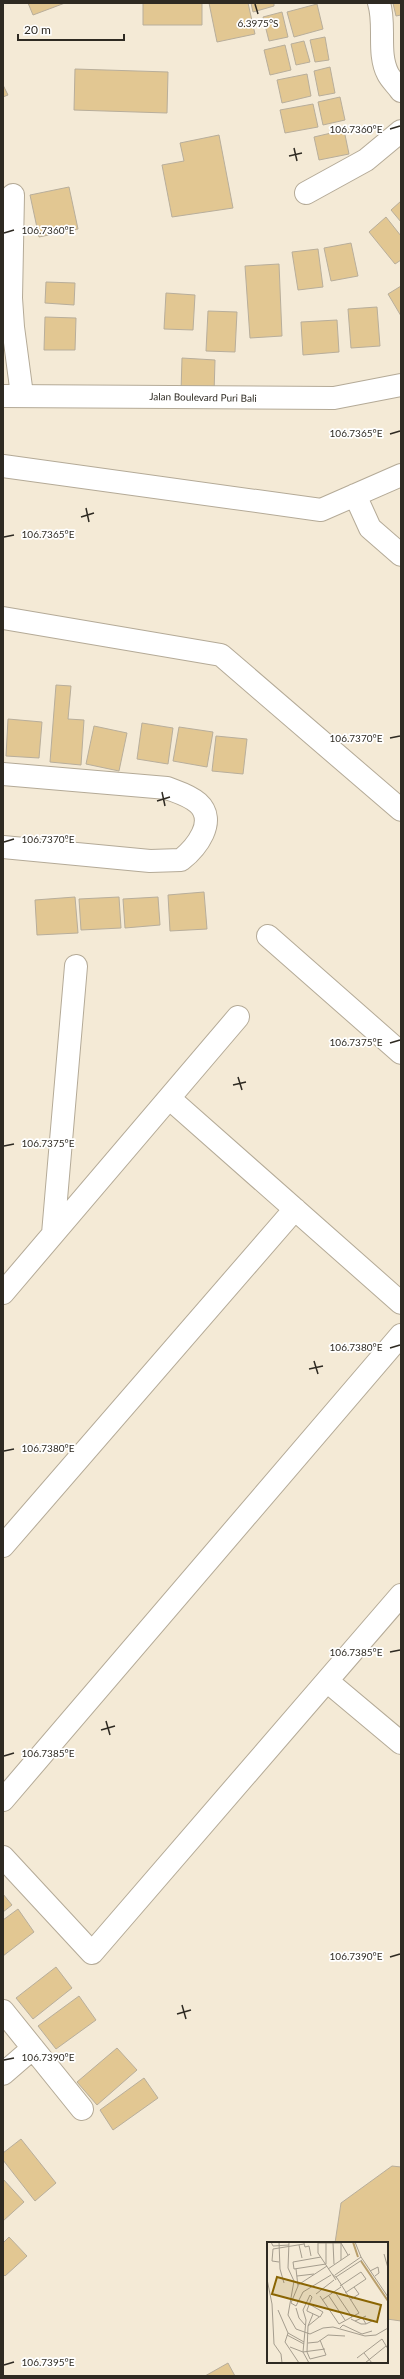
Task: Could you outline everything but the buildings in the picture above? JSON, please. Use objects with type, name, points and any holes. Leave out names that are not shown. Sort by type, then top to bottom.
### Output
[{"type":"street","points":[[379,3],[383,16],[383,49],[387,73],[401,91]]},
{"type":"street","points":[[306,193],[366,160],[401,131]]},
{"type":"street","points":[[13,195],[11,298],[13,327],[13,396]]},
{"type":"street","name":"Jalan Boulevard Puri Bali","points":[[13,396],[334,398],[401,384]]},
{"type":"street","points":[[3,466],[320,510],[401,475]]},
{"type":"street","points":[[355,495],[370,528],[401,555]]},
{"type":"street","points":[[3,618],[221,654],[401,810]]},
{"type":"street","points":[[3,774],[167,788],[188,797],[199,804],[204,814],[206,825],[199,843],[181,860],[150,861],[3,847]]},
{"type":"street","points":[[268,936],[401,1054]]},
{"type":"street","points":[[54,1234],[76,966]]},
{"type":"street","points":[[3,1293],[238,1017]]},
{"type":"street","points":[[169,1098],[401,1303]]},
{"type":"street","points":[[3,1546],[295,1209]]},
{"type":"street","points":[[3,1800],[401,1335]]},
{"type":"street","points":[[3,1857],[92,1953],[401,1595]]},
{"type":"street","points":[[327,1681],[401,1743]]},
{"type":"street","points":[[3,2011],[82,2109]]},
{"type":"street","points":[[3,2074],[33,2048]]}]
